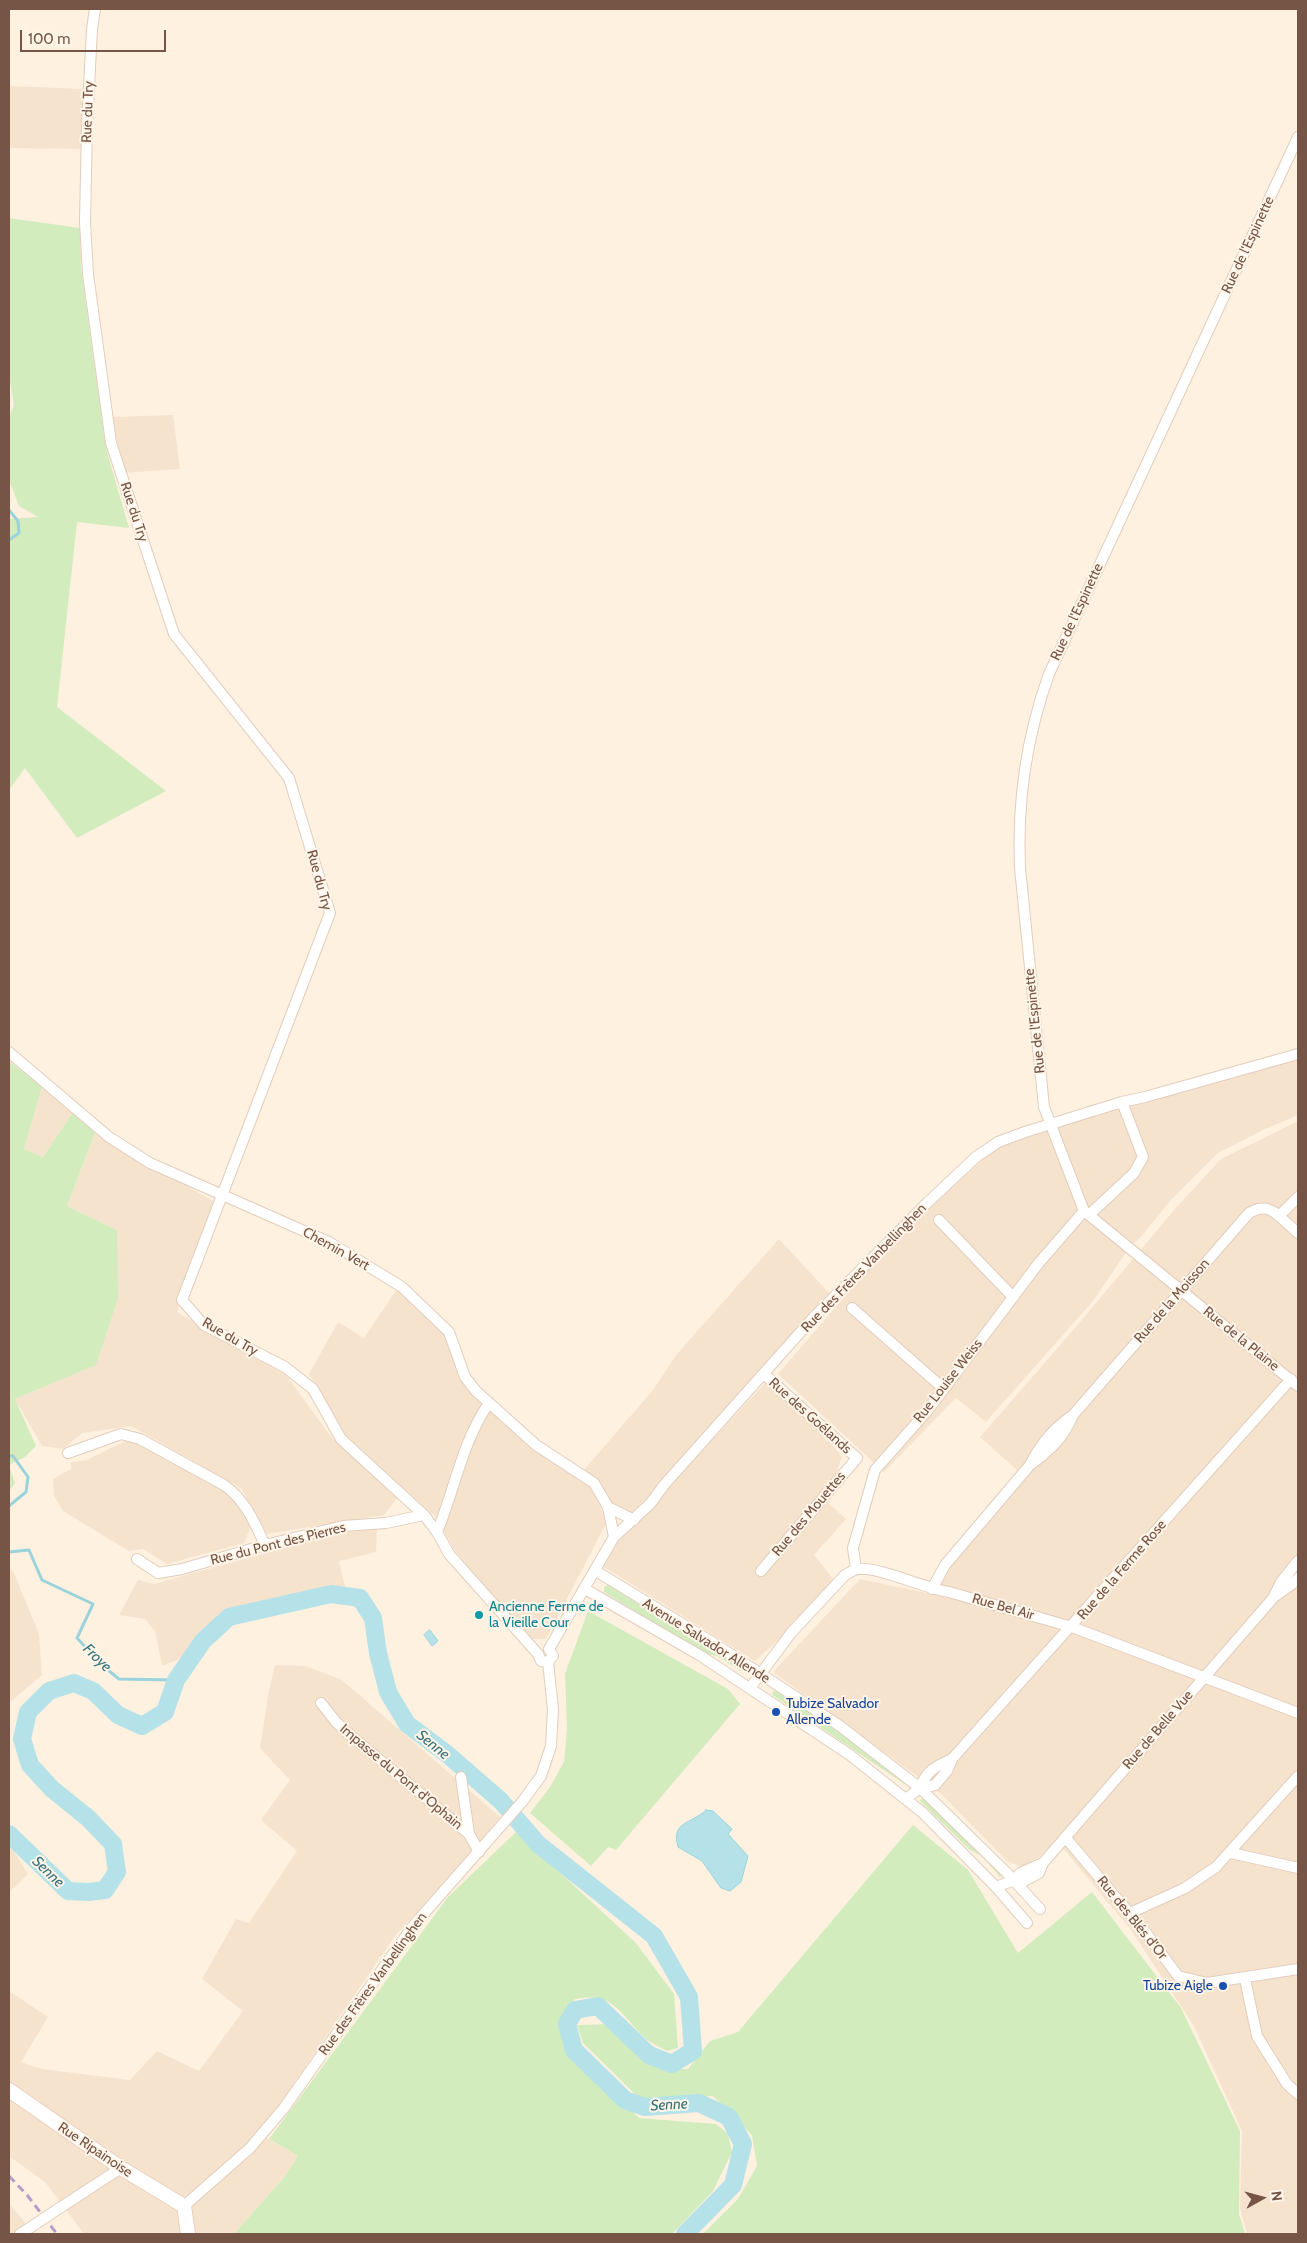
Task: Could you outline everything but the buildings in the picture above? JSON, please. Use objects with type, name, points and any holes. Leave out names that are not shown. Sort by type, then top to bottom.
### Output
[{"type":"street","name":"Rue du Try","points":[[95,9],[92,29],[84,222],[88,274],[111,443],[174,634],[289,778],[330,914],[182,1300],[204,1325],[285,1367],[313,1389],[341,1439],[424,1516],[437,1532],[449,1554],[538,1654]]},
{"type":"street","name":"Rue de l'Espinette","points":[[1087,1212],[1044,1107],[1018,833],[1019,805],[1025,755],[1035,712],[1049,674],[1298,137]]},
{"type":"street","name":"Chemin Vert","points":[[9,1052],[109,1137],[150,1163],[329,1242],[402,1287],[449,1332],[465,1377],[489,1403],[536,1445],[594,1483],[608,1506],[614,1537]]},
{"type":"street","name":"Rue des Frères Vanbellinghen","points":[[184,2206],[250,2148],[284,2108],[408,1933],[522,1802],[541,1776],[551,1746],[553,1709],[548,1662],[553,1656],[549,1649],[614,1537],[634,1520],[814,1317],[927,1203],[976,1157],[998,1142],[1122,1102],[1298,1054]]},
{"type":"street","name":"Rue Louise Weiss","points":[[856,1569],[853,1548],[875,1470],[944,1389],[1038,1264],[1087,1212],[1134,1173],[1143,1157],[1122,1102]]},
{"type":"street","points":[[1279,1216],[1298,1197]]},
{"type":"street","name":"Rue de la Moisson","points":[[932,1589],[945,1565],[1030,1465],[1048,1453],[1066,1430],[1073,1415],[1249,1213],[1258,1208],[1267,1208],[1298,1233]]},
{"type":"street","name":"Rue de la Plaine","points":[[1087,1212],[1180,1291],[1294,1383]]},
{"type":"street","points":[[939,1220],[1013,1296]]},
{"type":"street","points":[[852,1308],[944,1389]]},
{"type":"street","name":"Rue des Goélands","points":[[764,1374],[857,1458]]},
{"type":"street","name":"Rue de la Ferme Rose","points":[[907,1798],[920,1788],[935,1785],[947,1771],[952,1760],[1294,1383]]},
{"type":"street","points":[[437,1532],[446,1511],[467,1444],[489,1403]]},
{"type":"street","points":[[68,1453],[121,1434],[140,1439],[224,1485],[236,1494],[252,1518],[264,1545]]},
{"type":"street","name":"Rue des Mouettes","points":[[761,1571],[857,1458]]},
{"type":"street","points":[[608,1506],[634,1520]]},
{"type":"street","name":"Rue du Pont des Pierres","points":[[137,1560],[158,1573],[182,1569],[264,1545],[343,1526],[386,1523],[424,1516]]},
{"type":"street","name":"Rue de Belle Vue","points":[[1274,1597],[1281,1582],[1298,1561]]},
{"type":"street","points":[[750,1688],[792,1633],[845,1575],[856,1569]]},
{"type":"street","name":"Rue Bel Air","points":[[856,1569],[867,1569],[932,1589],[949,1592],[1072,1627],[1298,1713]]},
{"type":"street","name":"Avenue Salvador Allende","points":[[596,1571],[712,1642],[840,1726],[920,1788],[1014,1880],[1040,1909]]},
{"type":"street","name":"Rue de Belle Vue","points":[[996,1886],[1014,1880],[1020,1873],[1042,1863],[1274,1597],[1298,1578]]},
{"type":"street","name":"Avenue Salvador Allende","points":[[585,1589],[701,1656],[850,1755],[907,1798],[996,1886],[1027,1923]]},
{"type":"street","points":[[548,1662],[541,1661],[538,1654],[542,1649],[549,1649]]},
{"type":"street","name":"Impasse du Pont d'Ophain","points":[[321,1703],[336,1722],[350,1735],[469,1834],[479,1852]]},
{"type":"street","points":[[1130,1913],[1185,1888],[1205,1876],[1231,1853],[1298,1776]]},
{"type":"street","points":[[461,1777],[469,1834]]},
{"type":"street","name":"Rue des Blés d'Or","points":[[1065,1837],[1130,1913],[1178,1976],[1207,1983],[1298,1970]]},
{"type":"street","points":[[1231,1853],[1298,1868]]},
{"type":"street","points":[[1245,1979],[1257,2036],[1287,2084],[1298,2094]]},
{"type":"street","name":"Rue Ripainoise","points":[[9,2090],[121,2168],[184,2206]]},
{"type":"street","points":[[20,2234],[121,2168]]},
{"type":"street","points":[[184,2206],[188,2234]]},
{"type":"shaded area","points":[[9,86],[83,89],[82,149],[9,148]]},
{"type":"shaded area","points":[[173,415],[180,469],[124,473],[112,417]]},
{"type":"shaded area","points":[[1298,1059],[1298,1115],[1218,1153],[1171,1200],[1140,1238],[1131,1245],[1093,1301],[986,1422],[956,1398],[884,1472],[778,1374],[859,1280],[956,1181],[999,1147],[1102,1113]]},
{"type":"shaded area","points":[[42,1087],[73,1112],[43,1157],[24,1149]]},
{"type":"shaded area","points":[[1298,1121],[1298,2234],[1247,2234],[1240,2208],[1242,2131],[1194,2026],[1131,1930],[1057,1841],[1038,1858],[1021,1867],[1007,1861],[939,1792],[773,1672],[860,1579],[931,1594],[1018,1471],[980,1437],[1175,1209],[1221,1159]]},
{"type":"shaded area","points":[[95,1133],[213,1201],[177,1312],[286,1375],[332,1438],[398,1497],[384,1515],[267,1534],[241,1488],[131,1426],[82,1433],[63,1449],[42,1446],[15,1399],[96,1365],[117,1230],[67,1206]]},
{"type":"shaded area","points":[[779,1239],[831,1295],[652,1497],[633,1514],[610,1503],[584,1470],[653,1390],[677,1354]]},
{"type":"shaded area","points":[[397,1289],[436,1321],[450,1344],[458,1376],[468,1391],[483,1403],[438,1519],[340,1431],[327,1403],[309,1374],[338,1322],[364,1338]]},
{"type":"shaded area","points":[[766,1382],[825,1435],[842,1457],[827,1502],[846,1519],[814,1555],[834,1580],[785,1634],[755,1661],[604,1567],[614,1546]]},
{"type":"shaded area","points":[[490,1409],[586,1482],[600,1504],[606,1524],[546,1639],[528,1639],[453,1548],[443,1530],[472,1440]]},
{"type":"shaded area","points":[[131,1438],[229,1493],[251,1526],[244,1543],[167,1564],[143,1549],[129,1551],[63,1511],[54,1496],[53,1479],[71,1469],[71,1462],[87,1460]]},
{"type":"shaded area","points":[[377,1529],[376,1552],[339,1561],[345,1587],[226,1611],[178,1660],[162,1666],[155,1631],[145,1619],[119,1615],[138,1580],[154,1584],[337,1533]]},
{"type":"shaded area","points":[[9,1567],[14,1573],[39,1634],[42,1675],[9,1703]]},
{"type":"shaded area","points":[[275,1665],[306,1666],[342,1680],[500,1817],[457,1869],[395,1936],[278,2107],[256,2132],[298,2156],[285,2176],[234,2234],[84,2234],[45,2182],[9,2156],[9,1991],[48,2017],[21,2062],[42,2069],[130,2080],[157,2051],[199,2071],[243,2011],[202,1979],[236,1919],[249,1923],[297,1851],[261,1820],[290,1780],[260,1748]]},
{"type":"shaded area","points":[[9,1847],[28,1874],[9,1893]]},
{"type":"shaded area","points":[[9,2203],[34,2234],[9,2234]]},
{"type":"green space","points":[[9,218],[80,228],[81,268],[106,449],[129,528],[77,522],[57,707],[166,791],[77,838],[25,768],[9,790],[9,519],[38,517],[19,506],[9,480],[9,416],[14,406],[9,375]]},
{"type":"green space","points":[[9,1061],[42,1087],[24,1149],[43,1157],[73,1112],[95,1133],[67,1206],[117,1230],[118,1298],[96,1365],[15,1399],[36,1446],[25,1457],[9,1465]]},
{"type":"green space","points":[[9,1465],[15,1483],[9,1491]]},
{"type":"green space","points":[[608,1585],[745,1670],[741,1671],[717,1656],[703,1653],[604,1592],[604,1587]]},
{"type":"green space","points":[[588,1611],[728,1689],[740,1704],[616,1850],[608,1847],[591,1866],[530,1813],[550,1787],[564,1762],[567,1729],[565,1674]]},
{"type":"green space","points":[[774,1691],[777,1691],[845,1734],[912,1785],[909,1787],[774,1696],[772,1694]]},
{"type":"green space","points":[[923,1797],[1004,1876],[1000,1877],[983,1857],[969,1849],[920,1801]]},
{"type":"green space","points":[[913,1825],[968,1870],[1018,1953],[1092,1892],[1181,2008],[1240,2131],[1239,2214],[1245,2234],[703,2234],[738,2199],[757,2166],[752,2135],[713,2096],[642,2101],[583,2043],[577,2025],[612,2024],[660,2069],[688,2069],[710,2041],[738,2032]]},
{"type":"green space","points":[[516,1832],[636,1943],[674,1994],[678,2048],[667,2051],[655,2045],[644,2037],[615,2006],[599,1998],[588,1997],[575,1999],[566,2012],[562,2040],[639,2118],[716,2124],[728,2134],[732,2152],[713,2191],[672,2234],[234,2234],[285,2176],[298,2156],[269,2139],[448,1897]]},
{"type":"water","points":[[430,1630],[438,1641],[432,1646],[424,1635]]},
{"type":"water","points":[[706,1810],[713,1811],[732,1829],[728,1834],[748,1856],[741,1882],[730,1891],[721,1888],[702,1861],[678,1847],[677,1832],[683,1824]]},
{"type":"waterway","name":"Froye","points":[[9,510],[18,521],[19,533],[9,540]]},
{"type":"waterway","name":"Froye","points":[[9,1456],[13,1456],[28,1477],[26,1492],[9,1506]]},
{"type":"waterway","name":"Froye","points":[[9,1552],[29,1550],[42,1580],[93,1604],[77,1638],[103,1666],[119,1679],[176,1680]]},
{"type":"waterway","name":"Senne","points":[[9,1834],[68,1891],[88,1892],[105,1890],[117,1872],[113,1844],[88,1818],[52,1789],[30,1765],[22,1739],[28,1712],[49,1691],[74,1683],[93,1691],[118,1715],[142,1726],[165,1712],[176,1680],[203,1641],[229,1617],[331,1594],[360,1598],[373,1618],[378,1653],[388,1692],[407,1724],[447,1754],[501,1801],[538,1844],[654,1936],[689,1997],[693,2051],[672,2064],[649,2055],[598,2006],[575,2010],[567,2024],[574,2050],[625,2100],[645,2107],[699,2103],[729,2117],[743,2144],[733,2185],[685,2234]]},
{"type":"railway","points":[[9,2176],[27,2195],[57,2234]]},
{"type":"place","name":"Ancienne Ferme de la Vieille Cour","points":[[479,1615]]},
{"type":"place","name":"Tubize Salvador Allende","points":[[776,1712]]},
{"type":"place","name":"Tubize Aigle","points":[[1223,1986]]}]
